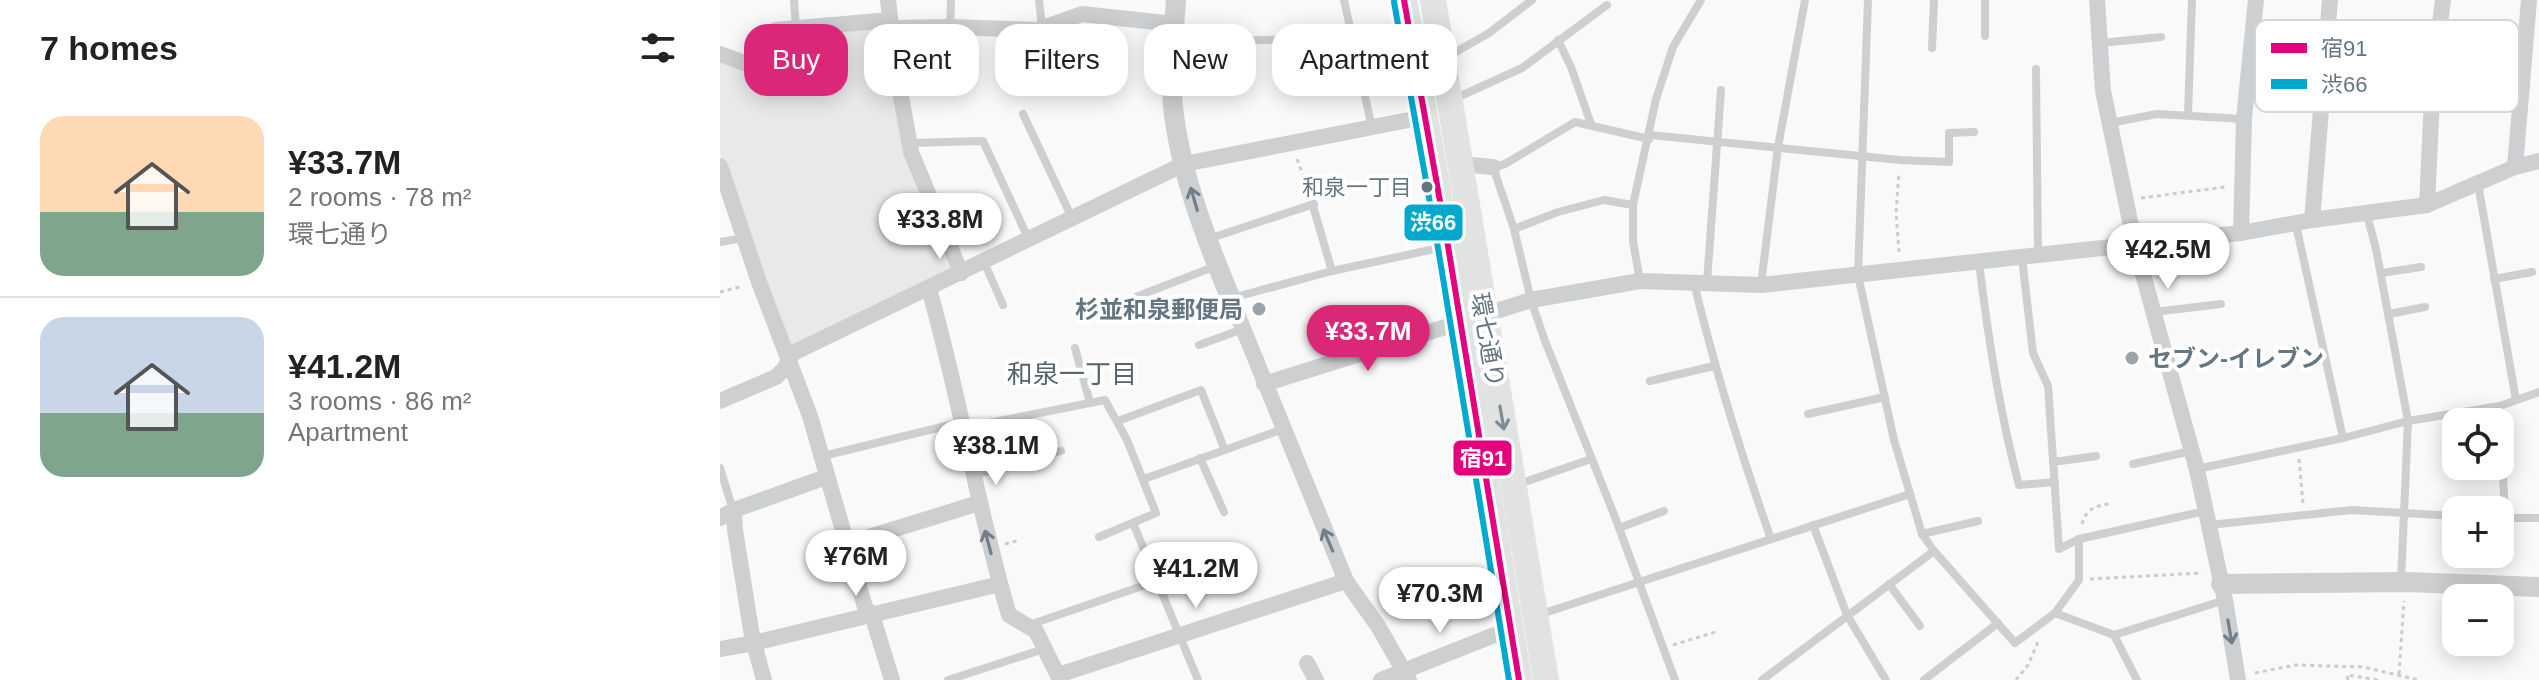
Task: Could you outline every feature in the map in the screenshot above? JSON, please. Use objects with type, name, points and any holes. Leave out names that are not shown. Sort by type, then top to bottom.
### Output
[{"type":"main road","name":"環七通り","points":[[1404,0],[1448,246],[1472,319],[1513,486],[1546,680]]},
{"type":"main road","name":"環七通り","points":[[1433,0],[1437,24]]},
{"type":"main road","name":"環七通り","points":[[1449,96],[1460,164],[1472,319],[1519,680]]},
{"type":"street","points":[[888,0],[890,24]]},
{"type":"street","points":[[1175,24],[1176,0]]},
{"type":"street","points":[[2097,0],[2103,91],[2135,245],[2197,470],[2238,678]]},
{"type":"street","points":[[2241,233],[2244,119],[2256,0]]},
{"type":"street","points":[[2329,20],[2330,0]]},
{"type":"street","points":[[2440,20],[2443,0]]},
{"type":"street","points":[[2515,167],[2529,0]]},
{"type":"street","points":[[1053,24],[1082,14],[1088,8],[1144,24]]},
{"type":"street","points":[[720,54],[744,63]]},
{"type":"street","points":[[2251,59],[2255,59]]},
{"type":"street","points":[[901,96],[911,152],[961,273]]},
{"type":"street","points":[[1172,96],[1184,164],[1207,239],[1264,384],[1346,581],[1378,626],[1406,676]]},
{"type":"street","points":[[2304,222],[2319,112]]},
{"type":"street","points":[[2427,205],[2431,112]]},
{"type":"street","points":[[720,401],[776,377],[793,353],[1184,164],[1424,117]]},
{"type":"street","points":[[1264,384],[1531,300],[1640,281],[1761,285],[2241,233],[2427,205],[2515,167],[2539,161]]},
{"type":"street","points":[[1460,164],[1493,167]]},
{"type":"street","points":[[720,166],[823,456],[826,477],[865,607],[872,615],[892,680]]},
{"type":"street","points":[[929,289],[950,364],[979,503],[1009,615],[1036,631],[1059,678],[1346,581]]},
{"type":"street","points":[[764,680],[754,643],[735,530],[727,514],[826,477]]},
{"type":"street","points":[[846,544],[979,503]]},
{"type":"street","points":[[2221,586],[2403,582],[2539,587]]},
{"type":"street","points":[[720,649],[1000,584]]},
{"type":"street","points":[[1381,680],[1406,676],[1512,628]]},
{"type":"street","points":[[1307,663],[1316,680]]},
{"type":"lane","points":[[794,0],[796,24]]},
{"type":"lane","points":[[950,24],[951,0]]},
{"type":"lane","points":[[1039,0],[1042,24]]},
{"type":"lane","points":[[1344,0],[1372,128]]},
{"type":"lane","points":[[1457,51],[1489,33],[1532,0]]},
{"type":"lane","points":[[1640,281],[1633,241],[1633,205],[1656,99],[1673,47],[1701,0]]},
{"type":"lane","points":[[1761,285],[1778,147],[1805,0]]},
{"type":"lane","points":[[1868,0],[1858,275],[1885,397],[1922,534],[2015,643],[2052,615],[2079,580],[2079,539]]},
{"type":"lane","points":[[1932,48],[1934,0]]},
{"type":"lane","points":[[1985,0],[1985,36]]},
{"type":"lane","points":[[2188,114],[2192,0]]},
{"type":"lane","points":[[1450,101],[1522,68],[1607,5]]},
{"type":"lane","points":[[2100,43],[2161,37]]},
{"type":"lane","points":[[1558,40],[1577,80],[1591,124]]},
{"type":"lane","points":[[2036,69],[2030,257],[2033,353],[2048,386],[2059,549],[2079,539],[2207,518],[2305,516],[2352,510],[2442,515]]},
{"type":"lane","points":[[1721,90],[1700,282],[1714,366],[1737,446],[1771,539]]},
{"type":"lane","points":[[1023,114],[1072,219]]},
{"type":"lane","points":[[2110,123],[2157,114],[2244,119]]},
{"type":"lane","points":[[1675,680],[1531,300],[1514,229],[1493,167],[1505,164],[1575,122],[1649,137],[1949,162],[1949,133],[1974,132]]},
{"type":"lane","points":[[909,143],[983,141],[1030,240]]},
{"type":"lane","points":[[2478,184],[2516,400]]},
{"type":"lane","points":[[1308,189],[1332,271]]},
{"type":"lane","points":[[1514,229],[1558,212],[1604,200],[1633,205]]},
{"type":"lane","points":[[1207,239],[1314,204]]},
{"type":"lane","points":[[2367,215],[2381,273],[2408,421],[2403,582]]},
{"type":"lane","points":[[2304,222],[2343,438]]},
{"type":"lane","points":[[720,242],[744,238]]},
{"type":"lane","points":[[1231,299],[1332,271],[1448,246]]},
{"type":"lane","points":[[984,262],[1003,305]]},
{"type":"lane","points":[[1979,262],[1991,362],[2019,485],[2055,482]]},
{"type":"lane","points":[[1133,298],[1217,265]]},
{"type":"lane","points":[[2381,273],[2421,267]]},
{"type":"lane","points":[[2494,279],[2532,272]]},
{"type":"lane","points":[[2153,312],[2221,304]]},
{"type":"lane","points":[[2389,314],[2425,307]]},
{"type":"lane","points":[[1199,345],[1243,329]]},
{"type":"lane","points":[[1075,348],[1090,403]]},
{"type":"lane","points":[[1650,381],[1714,366]]},
{"type":"lane","points":[[1118,421],[1201,390],[1224,448]]},
{"type":"lane","points":[[2197,470],[2408,421],[2500,406],[2539,392]]},
{"type":"lane","points":[[1808,414],[1885,397]]},
{"type":"lane","points":[[823,456],[963,425],[1105,400],[1118,421],[1156,513],[1099,537]]},
{"type":"lane","points":[[2500,406],[2502,496]]},
{"type":"lane","points":[[1144,479],[1283,429]]},
{"type":"lane","points":[[973,476],[1061,451]]},
{"type":"lane","points":[[2133,464],[2191,451]]},
{"type":"lane","points":[[2053,462],[2096,456]]},
{"type":"lane","points":[[1200,458],[1224,512]]},
{"type":"lane","points":[[1513,486],[1591,459]]},
{"type":"lane","points":[[720,468],[727,514]]},
{"type":"lane","points":[[1536,616],[1910,494]]},
{"type":"lane","points":[[1619,528],[1664,511]]},
{"type":"lane","points":[[2514,518],[2539,518]]},
{"type":"lane","points":[[1922,534],[1978,521]]},
{"type":"lane","points":[[1133,523],[1198,680]]},
{"type":"lane","points":[[1813,525],[1847,615],[1886,680]]},
{"type":"lane","points":[[1762,680],[1934,551]]},
{"type":"lane","points":[[1027,625],[1157,581]]},
{"type":"lane","points":[[1889,584],[1920,626]]},
{"type":"lane","points":[[2052,615],[2114,635],[2221,586]]},
{"type":"lane","points":[[1924,680],[1998,623]]},
{"type":"lane","points":[[2114,635],[2137,680]]},
{"type":"lane","points":[[948,680],[1045,649]]},
{"type":"path","points":[[1291,143],[1308,189]]},
{"type":"path","points":[[1900,160],[1896,213],[1901,270]]},
{"type":"path","points":[[2126,200],[2242,185]]},
{"type":"path","points":[[720,292],[759,282]]},
{"type":"path","points":[[2298,447],[2305,516]]},
{"type":"path","points":[[2079,539],[2088,511],[2109,504]]},
{"type":"path","points":[[2079,580],[2221,586]]},
{"type":"path","points":[[2399,675],[2403,582]]},
{"type":"path","points":[[2016,680],[2028,665],[2052,615]]},
{"type":"path","points":[[1663,648],[1719,631]]},
{"type":"path","points":[[2238,678],[2295,665],[2363,667],[2419,680]]},
{"type":"path","points":[[2348,680],[2347,675],[2379,680]]},
{"type":"shaded area","points":[[864,29],[864,96],[893,96],[903,153],[950,269],[794,348],[785,344],[720,153],[720,59],[744,65],[744,96],[848,96],[848,31]]},
{"type":"transit line","name":"宿91","points":[[1404,0],[1519,680]]},
{"type":"transit line","name":"渋66","points":[[1394,2],[1509,680]]},
{"type":"place","name":"和泉一丁目","points":[[1427,187]]},
{"type":"place","name":"杉並和泉郵便局","points":[[1259,309]]},
{"type":"place","name":"セブン-イレブン","points":[[2132,358]]},
{"type":"district","name":"和泉一丁目","points":[[1072,374]]}]
